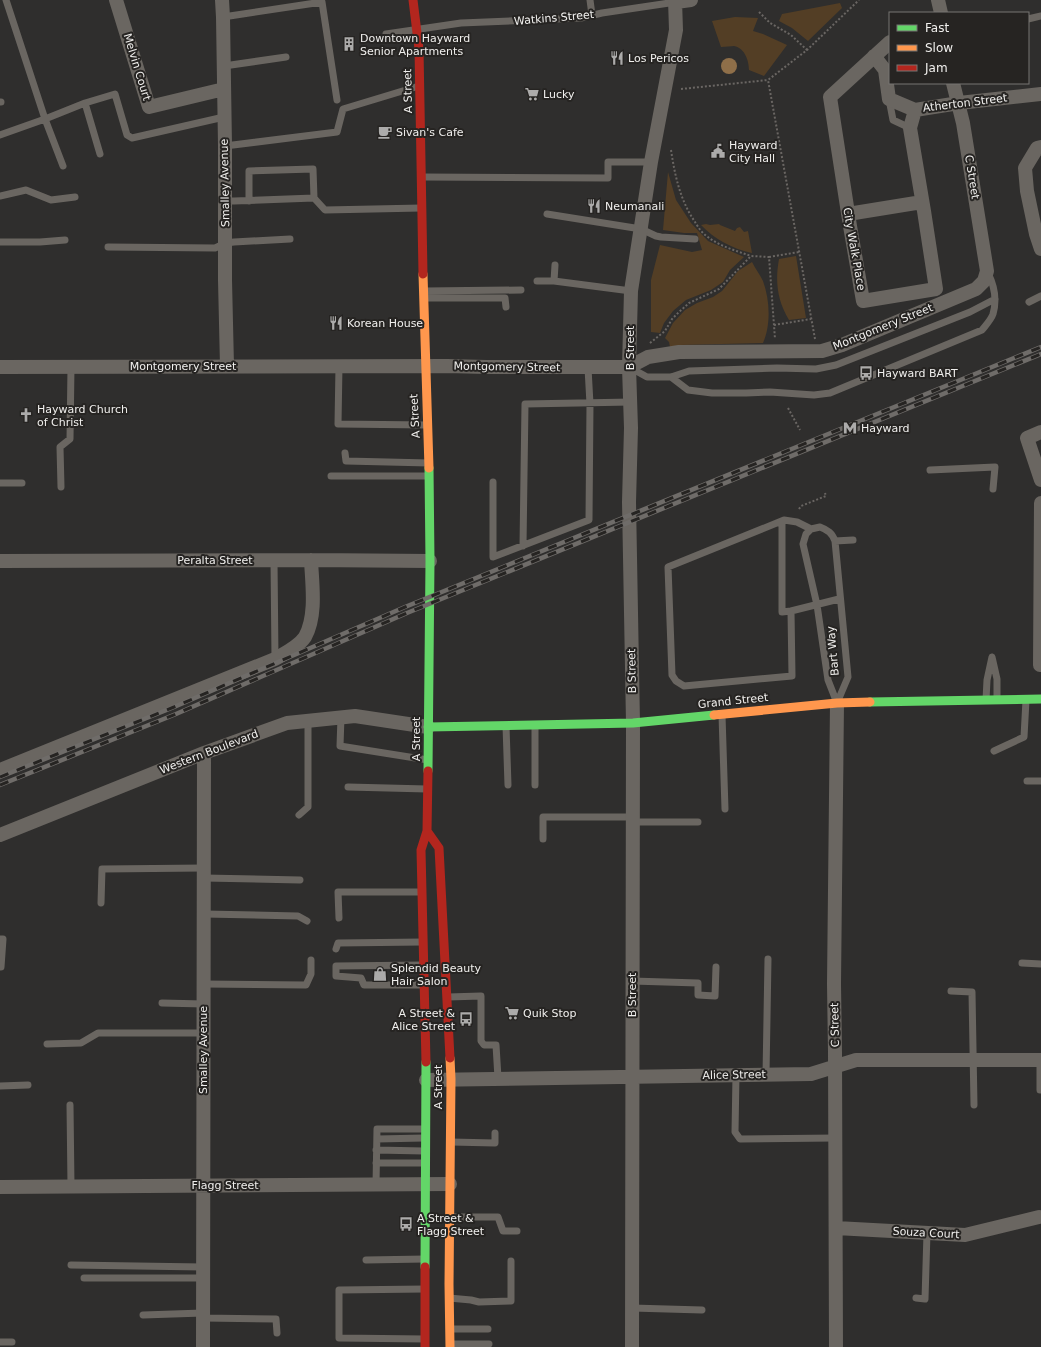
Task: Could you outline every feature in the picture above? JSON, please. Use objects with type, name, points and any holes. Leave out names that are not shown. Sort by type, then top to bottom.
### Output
[{"type":"main road","name":"A Street","points":[[413,0],[419,49],[423,294],[429,463],[430,561],[427,831],[421,850],[426,1080],[425,1343]]},
{"type":"main road","name":"Grand Street","points":[[428,727],[633,723],[837,703],[1041,699]]},
{"type":"main road","name":"A Street","points":[[427,831],[439,848],[451,1079],[450,1346]]},
{"type":"street","name":"Melvin Court","points":[[116,0],[149,107],[224,89]]},
{"type":"street","name":"Smalley Avenue","points":[[222,0],[227,366]]},
{"type":"street","name":"Watkins Street","points":[[676,1],[690,0]]},
{"type":"street","points":[[938,0],[940,12]]},
{"type":"street","name":"B Street","points":[[632,1347],[633,723],[629,502],[631,440],[629,367],[631,291],[652,162],[676,30],[676,1]]},
{"type":"street","name":"City Walk Place","points":[[889,43],[830,97],[863,301],[936,289],[910,128],[915,110]]},
{"type":"street","points":[[874,56],[885,70],[889,99]]},
{"type":"street","name":"C Street","points":[[953,84],[959,103],[987,271]]},
{"type":"street","name":"Atherton Street","points":[[889,99],[915,110],[959,103],[1041,94]]},
{"type":"street","points":[[1041,147],[1037,148],[1025,168],[1027,191],[1036,234],[1041,249]]},
{"type":"street","points":[[848,214],[922,202]]},
{"type":"street","name":"Montgomery Street","points":[[0,367],[425,366],[588,368],[629,367],[648,358],[679,352],[822,351],[842,345],[976,289],[984,282],[987,271]]},
{"type":"street","points":[[1041,432],[1027,438],[1041,480]]},
{"type":"street","points":[[1040,665],[1041,503]]},
{"type":"street","points":[[0,770],[275,659],[291,650],[304,638],[310,624],[312,611],[311,560]]},
{"type":"street","name":"Peralta Street","points":[[0,561],[430,561]]},
{"type":"street","name":"C Street","points":[[836,1347],[834,984],[837,703]]},
{"type":"street","name":"Western Boulevard","points":[[0,835],[204,752],[287,723],[355,716],[428,727]]},
{"type":"street","name":"Smalley Avenue","points":[[203,1347],[204,752]]},
{"type":"street","name":"Alice Street","points":[[426,1080],[811,1074],[835,1068],[856,1060],[1041,1060]]},
{"type":"street","name":"Flagg Street","points":[[0,1187],[450,1184]]},
{"type":"street","name":"Souza Court","points":[[836,1228],[965,1235],[1037,1220]]},
{"type":"lane","points":[[6,0],[45,119],[63,166]]},
{"type":"lane","points":[[590,0],[592,16]]},
{"type":"lane","name":"Watkins Street","points":[[386,34],[461,24],[592,16],[676,1]]},
{"type":"lane","points":[[223,17],[322,2],[331,40],[337,100]]},
{"type":"lane","points":[[1029,19],[1041,16]]},
{"type":"lane","points":[[224,66],[286,57]]},
{"type":"lane","points":[[225,146],[337,132],[343,110],[420,86]]},
{"type":"lane","points":[[0,135],[115,94],[127,135],[132,138],[224,117]]},
{"type":"lane","points":[[889,99],[893,120],[910,128]]},
{"type":"lane","points":[[85,104],[100,154]]},
{"type":"lane","points":[[422,177],[608,178],[608,162],[652,162]]},
{"type":"lane","points":[[249,201],[249,171],[313,169],[314,198],[325,210],[422,208]]},
{"type":"lane","points":[[0,196],[26,190],[51,200],[75,197]]},
{"type":"lane","points":[[225,201],[314,198]]},
{"type":"lane","points":[[547,214],[641,228],[656,236],[695,239]]},
{"type":"lane","points":[[108,247],[215,248],[226,243],[290,239]]},
{"type":"lane","points":[[0,242],[40,242],[65,240]]},
{"type":"lane","points":[[554,281],[555,265]]},
{"type":"lane","points":[[671,377],[688,390],[712,393],[746,394],[770,392],[814,395],[830,393],[982,330],[993,315],[995,299],[994,285],[987,271]]},
{"type":"lane","points":[[537,281],[554,281],[631,291]]},
{"type":"lane","points":[[423,294],[521,290]]},
{"type":"lane","points":[[423,294],[505,298],[506,307]]},
{"type":"lane","points":[[1029,302],[1041,296]]},
{"type":"lane","points":[[629,367],[647,377],[671,377],[689,371],[777,368],[816,369],[836,365],[970,312],[995,299]]},
{"type":"lane","points":[[339,366],[338,424],[427,425]]},
{"type":"lane","points":[[61,487],[60,448],[70,439],[72,367]]},
{"type":"lane","points":[[493,482],[493,557],[589,520],[590,404],[588,368]]},
{"type":"lane","points":[[523,546],[525,404],[590,404],[631,402]]},
{"type":"lane","points":[[345,453],[346,462],[429,463]]},
{"type":"lane","points":[[930,470],[995,467],[993,490]]},
{"type":"lane","points":[[331,476],[429,476]]},
{"type":"lane","points":[[0,483],[22,483]]},
{"type":"lane","points":[[791,611],[792,676],[684,686],[676,681],[672,675],[668,567],[784,520],[797,522],[811,529],[820,527],[828,530],[833,535],[835,541],[853,540]]},
{"type":"lane","points":[[782,521],[782,612],[840,599]]},
{"type":"lane","name":"Bart Way","points":[[811,529],[806,534],[803,544],[817,605],[828,680],[837,703]]},
{"type":"lane","name":"Bart Way","points":[[835,541],[848,677],[837,703]]},
{"type":"lane","points":[[274,560],[275,659]]},
{"type":"lane","points":[[986,700],[987,680],[992,657],[997,679],[997,700]]},
{"type":"lane","points":[[994,751],[1024,737],[1026,700]]},
{"type":"lane","points":[[722,714],[725,809]]},
{"type":"lane","points":[[341,717],[340,746],[428,760]]},
{"type":"lane","points":[[299,814],[308,807],[308,721]]},
{"type":"lane","points":[[535,725],[535,785]]},
{"type":"lane","points":[[506,726],[508,785]]},
{"type":"lane","points":[[1027,780],[1041,781]]},
{"type":"lane","points":[[348,787],[427,789]]},
{"type":"lane","points":[[543,839],[543,817],[698,822]]},
{"type":"lane","points":[[101,903],[102,869],[204,873],[300,880]]},
{"type":"lane","points":[[340,918],[338,892],[422,892]]},
{"type":"lane","points":[[204,914],[298,916],[307,921]]},
{"type":"lane","points":[[0,939],[4,940],[2,967],[0,967]]},
{"type":"lane","points":[[336,949],[338,943],[423,942]]},
{"type":"lane","points":[[766,1075],[768,959]]},
{"type":"lane","points":[[204,984],[306,985],[311,974],[311,960]]},
{"type":"lane","points":[[1022,963],[1041,964]]},
{"type":"lane","points":[[423,965],[336,966],[336,976],[361,978],[364,985],[424,985]]},
{"type":"lane","points":[[632,981],[698,983],[698,995],[715,996],[716,967]]},
{"type":"lane","points":[[951,991],[972,992],[974,1105]]},
{"type":"lane","points":[[447,997],[481,996],[481,1041],[484,1045],[496,1045],[498,1078]]},
{"type":"lane","points":[[162,1003],[204,1004]]},
{"type":"lane","points":[[47,1044],[81,1042],[98,1033],[203,1033]]},
{"type":"lane","points":[[1040,1090],[1041,1060]]},
{"type":"lane","points":[[736,1075],[735,1132],[740,1139],[836,1138]]},
{"type":"lane","points":[[0,1086],[28,1085]]},
{"type":"lane","points":[[70,1105],[70,1186]]},
{"type":"lane","points":[[376,1184],[377,1129],[403,1129],[426,1134]]},
{"type":"lane","points":[[403,1129],[403,1163]]},
{"type":"lane","points":[[450,1142],[495,1143],[495,1133]]},
{"type":"lane","points":[[377,1139],[403,1139],[426,1134]]},
{"type":"lane","points":[[376,1150],[426,1151]]},
{"type":"lane","points":[[376,1163],[426,1163]]},
{"type":"lane","points":[[450,1217],[498,1217],[503,1231],[517,1231]]},
{"type":"lane","points":[[916,1298],[925,1299],[927,1233]]},
{"type":"lane","points":[[366,1260],[425,1259]]},
{"type":"lane","points":[[449,1298],[479,1302],[511,1301],[510,1261]]},
{"type":"lane","points":[[71,1265],[203,1272]]},
{"type":"lane","points":[[84,1278],[203,1272]]},
{"type":"lane","points":[[425,1289],[339,1290],[339,1338],[425,1343]]},
{"type":"lane","points":[[632,1308],[702,1310]]},
{"type":"lane","points":[[143,1315],[276,1319],[276,1334]]},
{"type":"lane","points":[[450,1329],[488,1329]]},
{"type":"lane","points":[[0,1342],[12,1342]]},
{"type":"lane","points":[[450,1346],[489,1344]]},
{"type":"path","points":[[681,89],[768,80],[807,50],[859,0]]},
{"type":"path","points":[[760,12],[770,23],[791,35],[807,50]]},
{"type":"path","points":[[768,80],[816,343]]},
{"type":"path","points":[[671,150],[676,178],[682,197],[690,215],[701,232],[715,242],[751,256],[769,257],[799,252]]},
{"type":"path","points":[[648,345],[665,331],[672,319],[689,303],[719,289],[751,256]]},
{"type":"path","points":[[769,257],[776,344]]},
{"type":"path","points":[[774,325],[811,319]]},
{"type":"path","points":[[788,408],[800,430]]},
{"type":"path","points":[[799,509],[802,506],[826,496],[825,493]]},
{"type":"shaded area","points":[[840,3],[842,8],[808,41],[792,28],[779,21],[782,14]]},
{"type":"shaded area","points":[[735,17],[758,18],[753,31],[787,45],[764,76],[749,70],[746,55],[741,49],[734,46],[721,47],[712,21]]},
{"type":"shaded area","points":[[729,58],[736,63],[737,66],[732,73],[729,74],[722,69],[721,66],[726,59]]},
{"type":"shaded area","points":[[668,172],[676,200],[691,223],[708,241],[744,257],[730,270],[723,282],[711,290],[686,300],[673,311],[664,323],[660,333],[651,332],[651,280],[660,245],[692,252],[702,250],[697,233],[663,230]]},
{"type":"shaded area","points":[[719,224],[735,231],[740,227],[744,232],[748,231],[752,253],[731,246],[718,239],[701,225]]},
{"type":"shaded area","points":[[796,256],[806,318],[789,320],[780,298],[777,275],[779,259]]},
{"type":"shaded area","points":[[752,262],[763,281],[767,296],[769,312],[766,336],[763,343],[681,345],[670,347],[669,342],[665,338],[673,323],[685,310],[697,303],[713,297],[722,291],[738,271]]},
{"type":"railway","points":[[0,777],[174,707],[405,607],[1041,347]]},
{"type":"railway","points":[[0,785],[176,714],[407,613],[1041,354]]},
{"type":"traffic: fast","points":[[428,771],[430,561],[429,468]]},
{"type":"traffic: fast","points":[[870,702],[1041,699]]},
{"type":"traffic: fast","points":[[428,727],[633,723],[714,715]]},
{"type":"traffic: fast","points":[[425,1267],[426,1062]]},
{"type":"traffic: slow","points":[[423,274],[429,468]]},
{"type":"traffic: slow","points":[[714,715],[837,703],[870,702]]},
{"type":"traffic: slow","points":[[450,1058],[450,1347]]},
{"type":"traffic: jam","points":[[413,0],[419,49],[423,274]]},
{"type":"traffic: jam","points":[[426,1062],[421,850],[427,831],[428,771]]},
{"type":"traffic: jam","points":[[427,831],[439,848],[450,1058]]},
{"type":"traffic: jam","points":[[425,1267],[425,1347]]},
{"type":"place","name":"Downtown Hayward Senior Apartments","points":[[349,44]]},
{"type":"place","name":"Los Pericos","points":[[617,58]]},
{"type":"place","name":"Lucky","points":[[532,94]]},
{"type":"place","name":"Sivan's Cafe","points":[[385,132]]},
{"type":"place","name":"Hayward City Hall","points":[[718,151]]},
{"type":"place","name":"Neumanali","points":[[594,206]]},
{"type":"place","name":"Korean House","points":[[336,323]]},
{"type":"place","name":"Hayward BART","points":[[866,373]]},
{"type":"place","name":"Hayward Church of Christ","points":[[26,415]]},
{"type":"place","name":"Hayward","points":[[850,428]]},
{"type":"place","name":"Splendid Beauty Hair Salon","points":[[380,974]]},
{"type":"place","name":"Quik Stop","points":[[512,1013]]},
{"type":"place","name":"A Street & Alice Street","points":[[466,1019]]},
{"type":"place","name":"A Street & Flagg Street","points":[[406,1224]]}]
